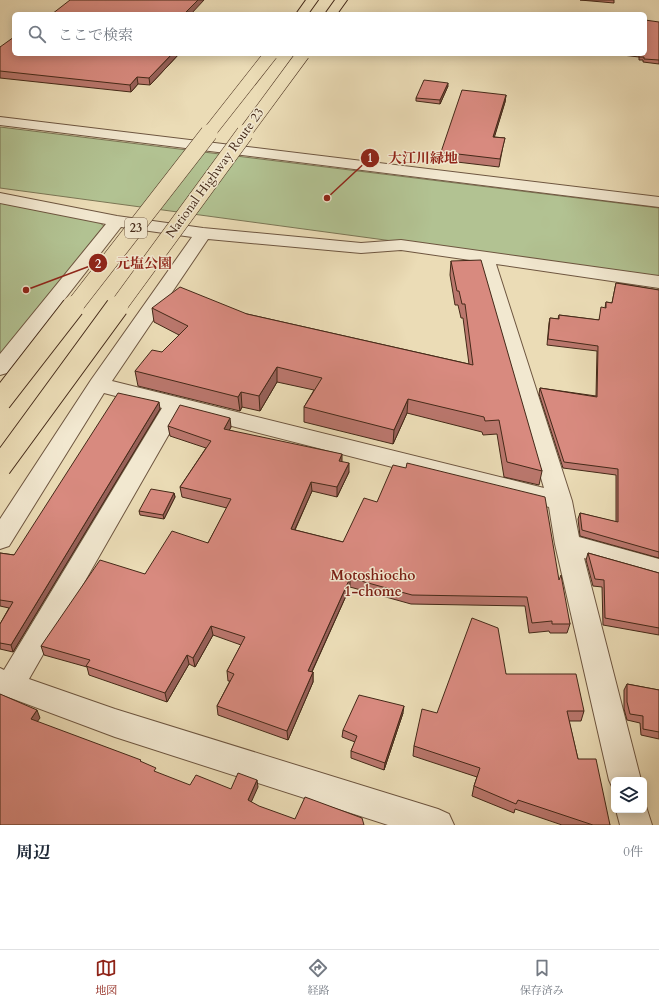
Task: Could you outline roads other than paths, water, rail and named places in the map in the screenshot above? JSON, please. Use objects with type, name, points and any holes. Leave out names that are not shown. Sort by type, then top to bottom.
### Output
[{"type":"highway","points":[[303,12],[312,0]]},
{"type":"highway","points":[[333,12],[341,0]]},
{"type":"highway","name":"National Highway Route 23","points":[[0,402],[270,56]]},
{"type":"highway","name":"National Highway Route 23","points":[[0,467],[302,56]]},
{"type":"street","points":[[0,121],[659,202]]},
{"type":"street","points":[[0,198],[116,221],[203,233],[360,248],[401,245],[659,282]]},
{"type":"street","points":[[1,366],[116,221]]},
{"type":"street","points":[[0,539],[100,385],[203,233]]},
{"type":"street","points":[[486,257],[560,501],[568,544],[624,777]]},
{"type":"street","points":[[100,385],[560,501]]},
{"type":"street","points":[[175,404],[5,683],[115,723],[393,818],[438,825]]},
{"type":"street","points":[[568,544],[659,569]]},
{"type":"street","points":[[633,813],[636,825]]},
{"type":"place","name":"大江川緑地","points":[[327,198]]},
{"type":"place","name":"元塩公園","points":[[26,290]]},
{"type":"district","name":"Motoshiocho 1-chome","points":[[373,584]]}]
